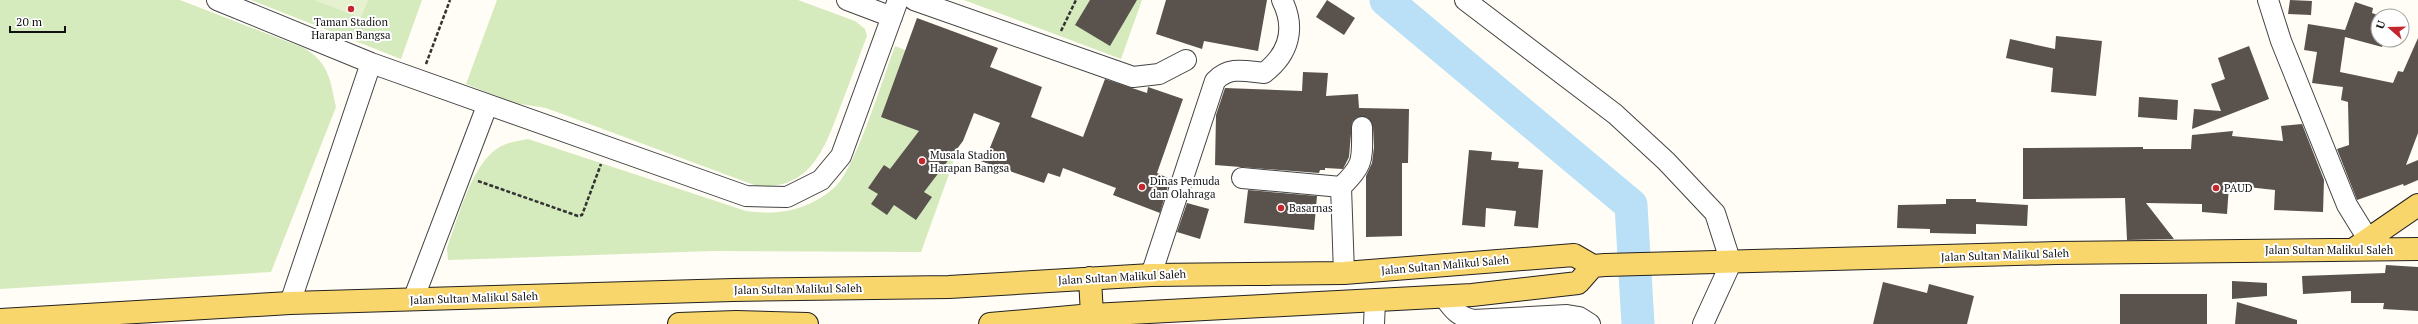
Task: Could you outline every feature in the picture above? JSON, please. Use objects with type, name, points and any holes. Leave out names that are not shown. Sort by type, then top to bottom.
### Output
[{"type":"main road","points":[[2361,244],[2418,206]]},
{"type":"main road","name":"Jalan Sultan Malikul Saleh","points":[[0,320],[120,318],[290,303],[733,290],[949,287],[1150,274],[1344,274],[1574,255],[1599,266],[2361,244],[2418,249]]},
{"type":"main road","points":[[990,324],[1092,316],[1375,302],[1444,297],[1578,282],[1599,266]]},
{"type":"main road","points":[[1090,278],[1092,316]]},
{"type":"main road","points":[[733,290],[736,322]]},
{"type":"main road","points":[[679,324],[736,322],[807,324]]},
{"type":"street","points":[[217,0],[371,63],[606,148],[746,196],[787,197],[820,180],[841,156],[895,9],[847,0]]},
{"type":"street","points":[[914,0],[1133,77],[1159,74],[1186,60]]},
{"type":"street","points":[[1150,274],[1215,81],[1221,74],[1231,70],[1264,73],[1278,62],[1288,40],[1291,22],[1282,0]]},
{"type":"street","points":[[1466,0],[1615,114],[1666,162],[1715,213],[1731,263],[1704,324]]},
{"type":"street","points":[[2268,0],[2281,41],[2347,205],[2361,244]]},
{"type":"street","points":[[290,303],[371,63]]},
{"type":"street","points":[[413,300],[487,106]]},
{"type":"street","points":[[1344,274],[1341,187],[1360,166],[1362,159],[1362,127]]},
{"type":"street","points":[[1242,178],[1341,187]]},
{"type":"street","points":[[1444,297],[1454,312],[1462,317],[1473,320],[1567,315],[1579,317],[1590,324]]},
{"type":"street","points":[[1374,324],[1375,302]]},
{"type":"path","points":[[420,81],[450,0]]},
{"type":"path","points":[[1052,49],[1076,0]]},
{"type":"path","points":[[461,174],[578,216],[582,215],[606,148]]},
{"type":"green space","points":[[0,0],[180,0],[304,48],[319,60],[324,66],[330,80],[336,107],[271,272],[0,289]]},
{"type":"green space","points":[[251,0],[422,0],[401,59]]},
{"type":"green space","name":"Taman Stadion Harapan Bangsa","points":[[314,0],[368,0],[361,18]]},
{"type":"green space","points":[[497,0],[798,0],[855,21],[865,29],[867,36],[829,136],[814,163],[804,173],[791,181],[776,185],[757,186],[546,108],[514,103],[466,84]]},
{"type":"green space","points":[[964,0],[1142,0],[1121,59]]},
{"type":"green space","points":[[895,46],[982,82],[921,252],[712,251],[448,260],[447,248],[466,194],[480,167],[489,156],[501,146],[528,139],[746,211],[770,213],[781,212],[793,210],[814,202],[834,188],[851,163],[868,122]]},
{"type":"building","points":[[1090,0],[1137,0],[1110,46],[1075,25]]},
{"type":"building","points":[[1166,0],[1267,0],[1258,51],[1204,41],[1202,49],[1156,34]]},
{"type":"building","points":[[1327,0],[1355,18],[1344,35],[1316,17]]},
{"type":"building","points":[[2290,0],[2312,1],[2311,15],[2288,14]]},
{"type":"building","points":[[2355,2],[2373,8],[2370,8],[2370,44],[2345,37],[2340,72],[2393,83],[2398,71],[2403,72],[2418,38],[2418,133],[2406,165],[2418,160],[2418,180],[2404,186],[2403,184],[2357,200],[2337,149],[2349,145],[2348,102],[2341,100],[2343,87],[2312,83],[2317,52],[2304,50],[2308,24],[2345,30]]},
{"type":"building","points":[[917,18],[998,48],[990,67],[1042,87],[1031,117],[1083,137],[1105,79],[1147,93],[1148,87],[1183,99],[1157,173],[1170,179],[1160,213],[1113,195],[1116,188],[1063,168],[1060,177],[1048,173],[1044,183],[969,157],[989,150],[1000,123],[974,113],[963,141],[924,192],[932,197],[916,220],[894,205],[887,215],[871,204],[878,194],[868,188],[884,165],[890,169],[919,131],[881,117]]},
{"type":"building","points":[[2056,36],[2102,41],[2096,96],[2051,92],[2053,68],[2006,58],[2010,39],[2055,49]]},
{"type":"building","points":[[2249,46],[2269,99],[2192,129],[2194,109],[2221,111],[2211,84],[2225,79],[2218,58]]},
{"type":"building","points":[[1303,72],[1328,73],[1326,96],[1358,94],[1359,108],[1409,109],[1408,163],[1402,163],[1402,236],[1366,237],[1366,176],[1372,163],[1374,147],[1373,127],[1367,117],[1357,117],[1352,122],[1349,157],[1343,169],[1325,168],[1325,170],[1320,170],[1319,173],[1215,165],[1216,115],[1225,88],[1302,91]]},
{"type":"building","points":[[2139,97],[2178,100],[2177,120],[2138,117]]},
{"type":"building","points":[[2302,124],[2324,180],[2323,212],[2274,210],[2275,190],[2229,185],[2227,214],[2202,212],[2202,204],[2146,203],[2174,239],[2127,240],[2125,198],[2023,199],[2023,148],[2143,147],[2143,149],[2191,149],[2192,135],[2233,131],[2232,136],[2283,141],[2281,126]]},
{"type":"building","points":[[1469,150],[1492,152],[1491,160],[1519,162],[1518,168],[1543,170],[1538,228],[1514,226],[1516,211],[1486,208],[1485,227],[1462,225]]},
{"type":"building","name":"Basarnas","points":[[1248,190],[1317,196],[1314,230],[1244,223]]},
{"type":"building","points":[[1946,199],[1976,199],[1976,202],[2028,205],[2027,226],[1976,224],[1976,234],[1930,233],[1930,229],[1897,228],[1898,205],[1946,204]]},
{"type":"building","points":[[1187,203],[1209,209],[1200,239],[1177,232]]},
{"type":"building","points":[[2386,265],[2418,267],[2418,311],[2383,309],[2384,303],[2351,303],[2351,291],[2303,294],[2302,276],[2385,273]]},
{"type":"building","points":[[2232,281],[2267,283],[2267,296],[2232,299]]},
{"type":"building","points":[[1883,282],[1927,293],[1929,284],[1974,296],[1967,324],[1873,324]]},
{"type":"building","points":[[2120,294],[2207,294],[2207,324],[2120,324]]},
{"type":"building","points":[[2237,302],[2297,320],[2297,324],[2235,324]]},
{"type":"waterway","points":[[1386,0],[1631,205],[1638,324]]},
{"type":"place","name":"Taman Stadion Harapan Bangsa","points":[[351,9]]},
{"type":"place","name":"Musala Stadion Harapan Bangsa","points":[[922,161]]},
{"type":"place","name":"Dinas Pemuda dan Olahraga","points":[[1142,187]]},
{"type":"place","name":"PAUD","points":[[2216,188]]},
{"type":"place","name":"Basarnas","points":[[1281,208]]}]
